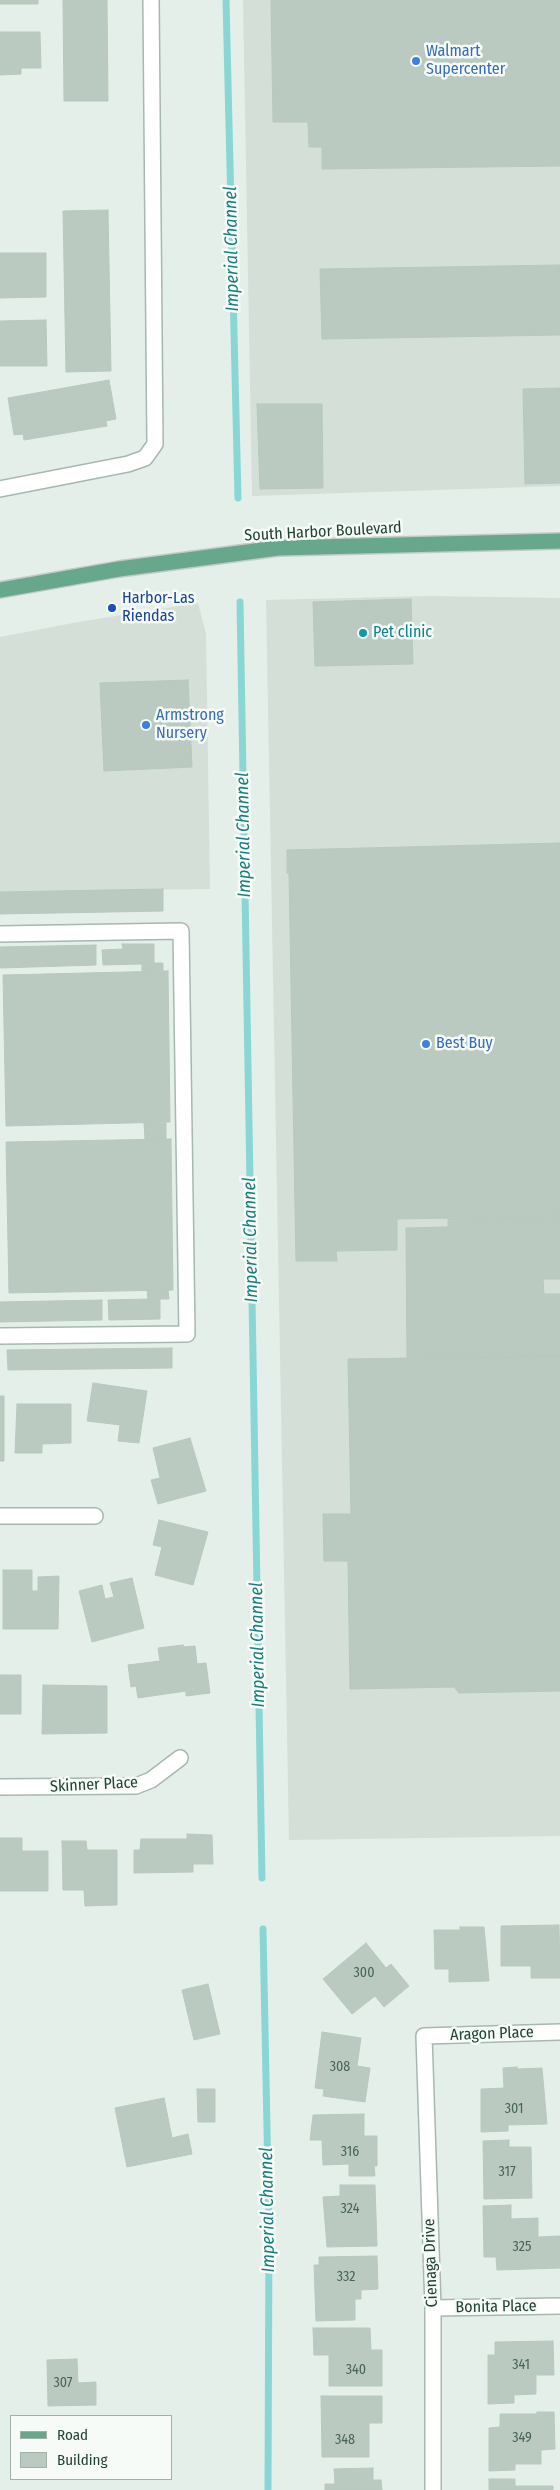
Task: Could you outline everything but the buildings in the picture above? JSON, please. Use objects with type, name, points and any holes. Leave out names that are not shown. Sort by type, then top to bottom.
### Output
[{"type":"main road","name":"South Harbor Boulevard","points":[[0,590],[119,569],[278,548],[560,541]]},
{"type":"street","points":[[0,488],[128,464],[145,458],[155,444],[151,0]]},
{"type":"street","points":[[0,934],[181,931],[187,1334],[0,1336]]},
{"type":"street","points":[[0,1516],[95,1516]]},
{"type":"street","name":"Skinner Place","points":[[0,1787],[136,1786],[151,1780],[180,1758]]},
{"type":"street","name":"Aragon Place","points":[[424,2036],[560,2032]]},
{"type":"street","name":"Cienaga Drive","points":[[424,2036],[433,2308],[433,2490]]},
{"type":"street","name":"Bonita Place","points":[[433,2308],[560,2306]]},
{"type":"shaded area","points":[[243,0],[560,0],[560,486],[252,496]]},
{"type":"shaded area","points":[[430,596],[560,598],[560,1836],[289,1840],[266,600]]},
{"type":"shaded area","points":[[198,603],[206,634],[210,889],[0,892],[0,637],[78,622]]},
{"type":"waterway","name":"Imperial Channel","points":[[226,0],[238,498]]},
{"type":"waterway","name":"Imperial Channel","points":[[240,602],[262,1878]]},
{"type":"waterway","name":"Imperial Channel","points":[[263,1929],[269,2228],[268,2490]]},
{"type":"place","name":"Walmart Supercenter","points":[[416,61]]},
{"type":"place","name":"Harbor-Las Riendas","points":[[112,608]]},
{"type":"place","name":"Pet clinic","points":[[363,633]]},
{"type":"place","name":"Armstrong Nursery","points":[[146,725]]},
{"type":"place","name":"Best Buy","points":[[426,1044]]}]
